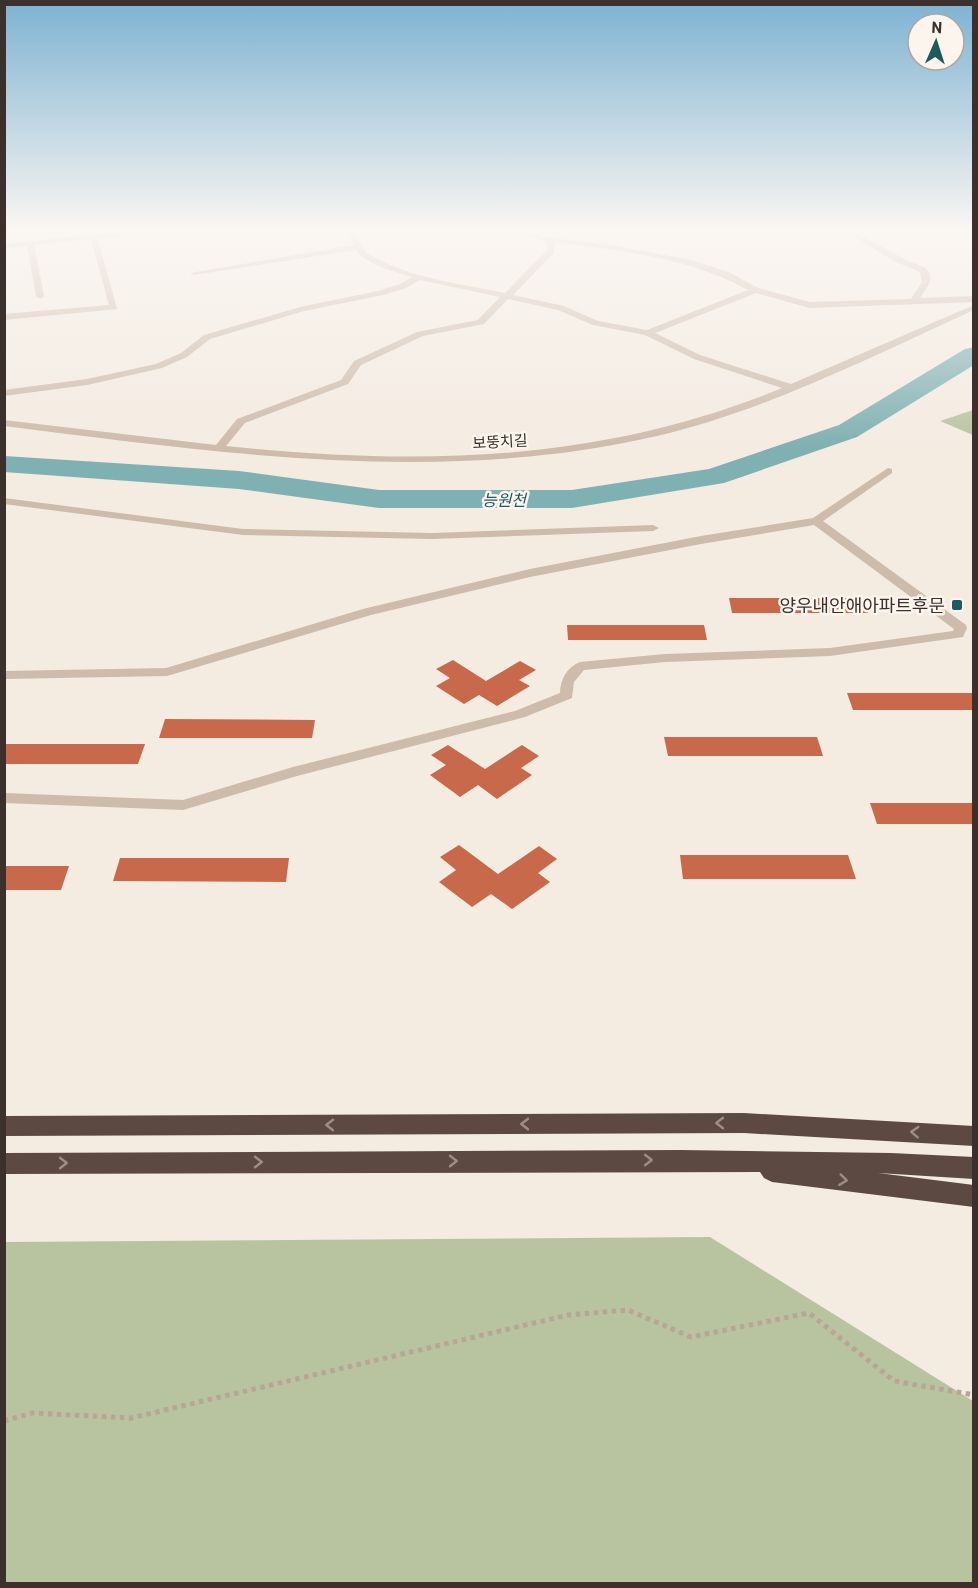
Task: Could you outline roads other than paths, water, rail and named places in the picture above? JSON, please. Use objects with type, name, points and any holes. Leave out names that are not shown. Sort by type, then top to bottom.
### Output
[{"type":"highway","points":[[4,1126],[744,1123],[974,1136]]},
{"type":"highway","points":[[4,1164],[681,1160],[891,1163],[974,1168]]},
{"type":"highway","points":[[681,1160],[974,1196]]},
{"type":"street","points":[[4,317],[114,307],[112,301]]},
{"type":"street","points":[[4,393],[87,382],[159,366],[184,355],[207,337],[303,309],[341,301]]},
{"type":"street","points":[[219,448],[241,420],[345,382],[357,363],[420,334],[481,322],[502,301]]},
{"type":"street","points":[[527,301],[561,308],[596,323],[648,333],[697,357],[789,387]]},
{"type":"street","points":[[648,333],[727,301]]},
{"type":"street","points":[[796,301],[810,305],[911,301]]},
{"type":"street","name":"보뚱치길","points":[[4,423],[219,448],[360,459],[475,458],[537,454],[597,446],[657,434],[752,403],[974,307]]},
{"type":"street","points":[[4,675],[168,672],[367,612],[530,573],[701,540],[816,521],[888,471]]},
{"type":"street","points":[[4,501],[243,532],[432,536],[653,528]]},
{"type":"street","points":[[4,798],[183,805],[293,772],[520,714],[567,695],[567,681],[580,666],[665,658],[830,652],[958,634],[961,628],[816,521]]},
{"type":"waterway","name":"능원천","points":[[4,464],[239,480],[379,499],[572,499],[714,477],[848,431],[974,354]]},
{"type":"place","name":"양우내안애아파트후문","points":[[957,605]]}]
